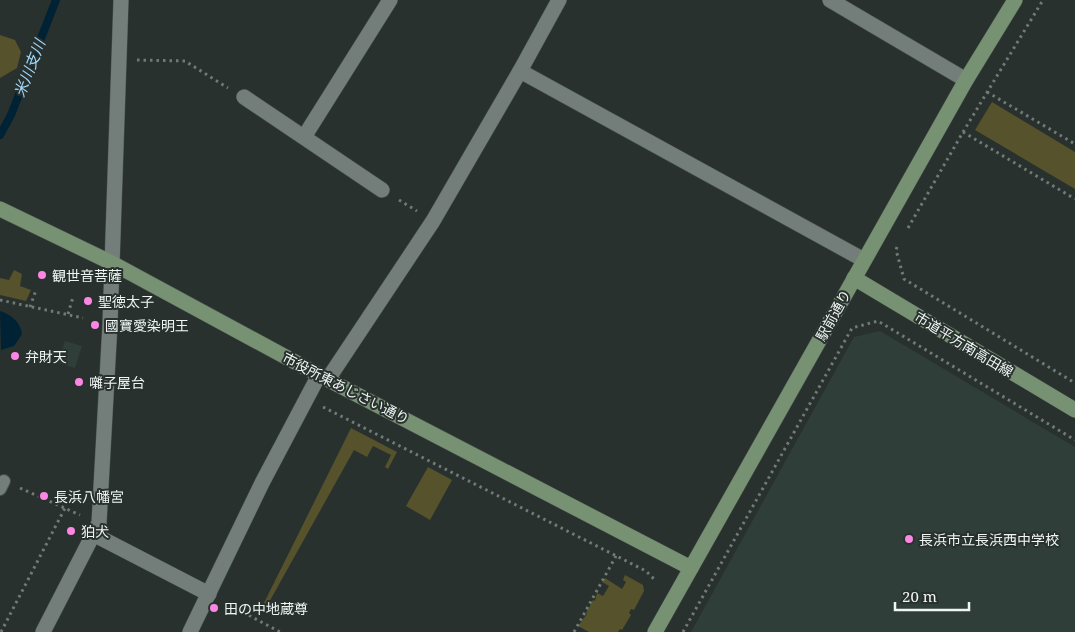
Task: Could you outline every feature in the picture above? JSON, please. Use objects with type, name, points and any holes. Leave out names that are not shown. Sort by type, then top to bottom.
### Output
[{"type":"street","points":[[43,632],[96,529],[112,263],[121,0]]},
{"type":"street","points":[[304,137],[390,0]]},
{"type":"street","points":[[830,0],[966,80]]},
{"type":"street","name":"駅前通り","points":[[656,632],[966,80],[1015,0]]},
{"type":"street","points":[[190,632],[262,483],[324,377],[433,221],[520,72],[553,2]]},
{"type":"street","points":[[520,72],[864,260]]},
{"type":"street","points":[[244,97],[382,190]]},
{"type":"street","name":"市役所東あじさい通り","points":[[0,209],[112,263],[324,377],[691,568]]},
{"type":"street","name":"市道平方南高田線","points":[[854,278],[1075,410]]},
{"type":"street","points":[[96,529],[209,594]]},
{"type":"path","points":[[905,233],[963,132],[1043,0]]},
{"type":"path","points":[[118,60],[185,61],[244,97]]},
{"type":"path","points":[[987,92],[1075,144]]},
{"type":"path","points":[[963,132],[1075,199]]},
{"type":"path","points":[[382,190],[433,221]]},
{"type":"path","points":[[900,241],[896,250],[904,279],[1075,383]]},
{"type":"path","points":[[30,307],[36,290]]},
{"type":"path","points":[[68,314],[73,296]]},
{"type":"path","points":[[0,300],[83,318]]},
{"type":"path","points":[[684,632],[852,328],[878,321],[1075,440]]},
{"type":"path","points":[[2,485],[65,508],[96,529]]},
{"type":"path","points":[[1,632],[65,508]]},
{"type":"path","points":[[574,632],[616,556]]},
{"type":"path","points":[[209,594],[280,632]]},
{"type":"shaded area","points":[[0,35],[15,40],[21,52],[17,68],[0,78]]},
{"type":"shaded area","points":[[992,102],[1075,152],[1075,189],[975,130]]},
{"type":"shaded area","points":[[14,270],[22,274],[20,286],[31,290],[26,301],[0,295],[0,278],[9,280]]},
{"type":"shaded area","name":"長浜市立長浜西中学校","points":[[880,331],[1075,447],[1075,632],[691,632],[854,337]]},
{"type":"shaded area","points":[[65,341],[82,346],[75,368],[58,363]]},
{"type":"shaded area","points":[[351,428],[397,452],[388,469],[385,467],[391,455],[373,446],[367,457],[354,450],[263,613],[260,611]]},
{"type":"shaded area","points":[[428,467],[452,480],[430,520],[406,506]]},
{"type":"shaded area","points":[[625,575],[643,585],[644,591],[634,610],[631,609],[629,613],[631,615],[622,630],[620,629],[618,632],[589,632],[578,626],[587,614],[593,600],[595,601],[597,593],[603,596],[609,586],[602,582],[605,578],[622,589],[626,582],[623,580]]},
{"type":"water","points":[[0,311],[14,319],[19,325],[22,334],[14,346],[1,350]]},
{"type":"waterway","name":"米川支川","points":[[0,135],[11,115],[56,0]]},
{"type":"place","name":"観世音菩薩","points":[[42,275]]},
{"type":"place","name":"聖徳太子","points":[[88,301]]},
{"type":"place","name":"國寶愛染明王","points":[[95,325]]},
{"type":"place","name":"弁財天","points":[[15,356]]},
{"type":"place","name":"囃子屋台","points":[[79,382]]},
{"type":"place","name":"長浜八幡宮","points":[[44,496]]},
{"type":"place","name":"狛犬","points":[[71,531]]},
{"type":"place","name":"長浜市立長浜西中学校","points":[[909,539]]},
{"type":"place","name":"田の中地蔵尊","points":[[214,608]]}]
